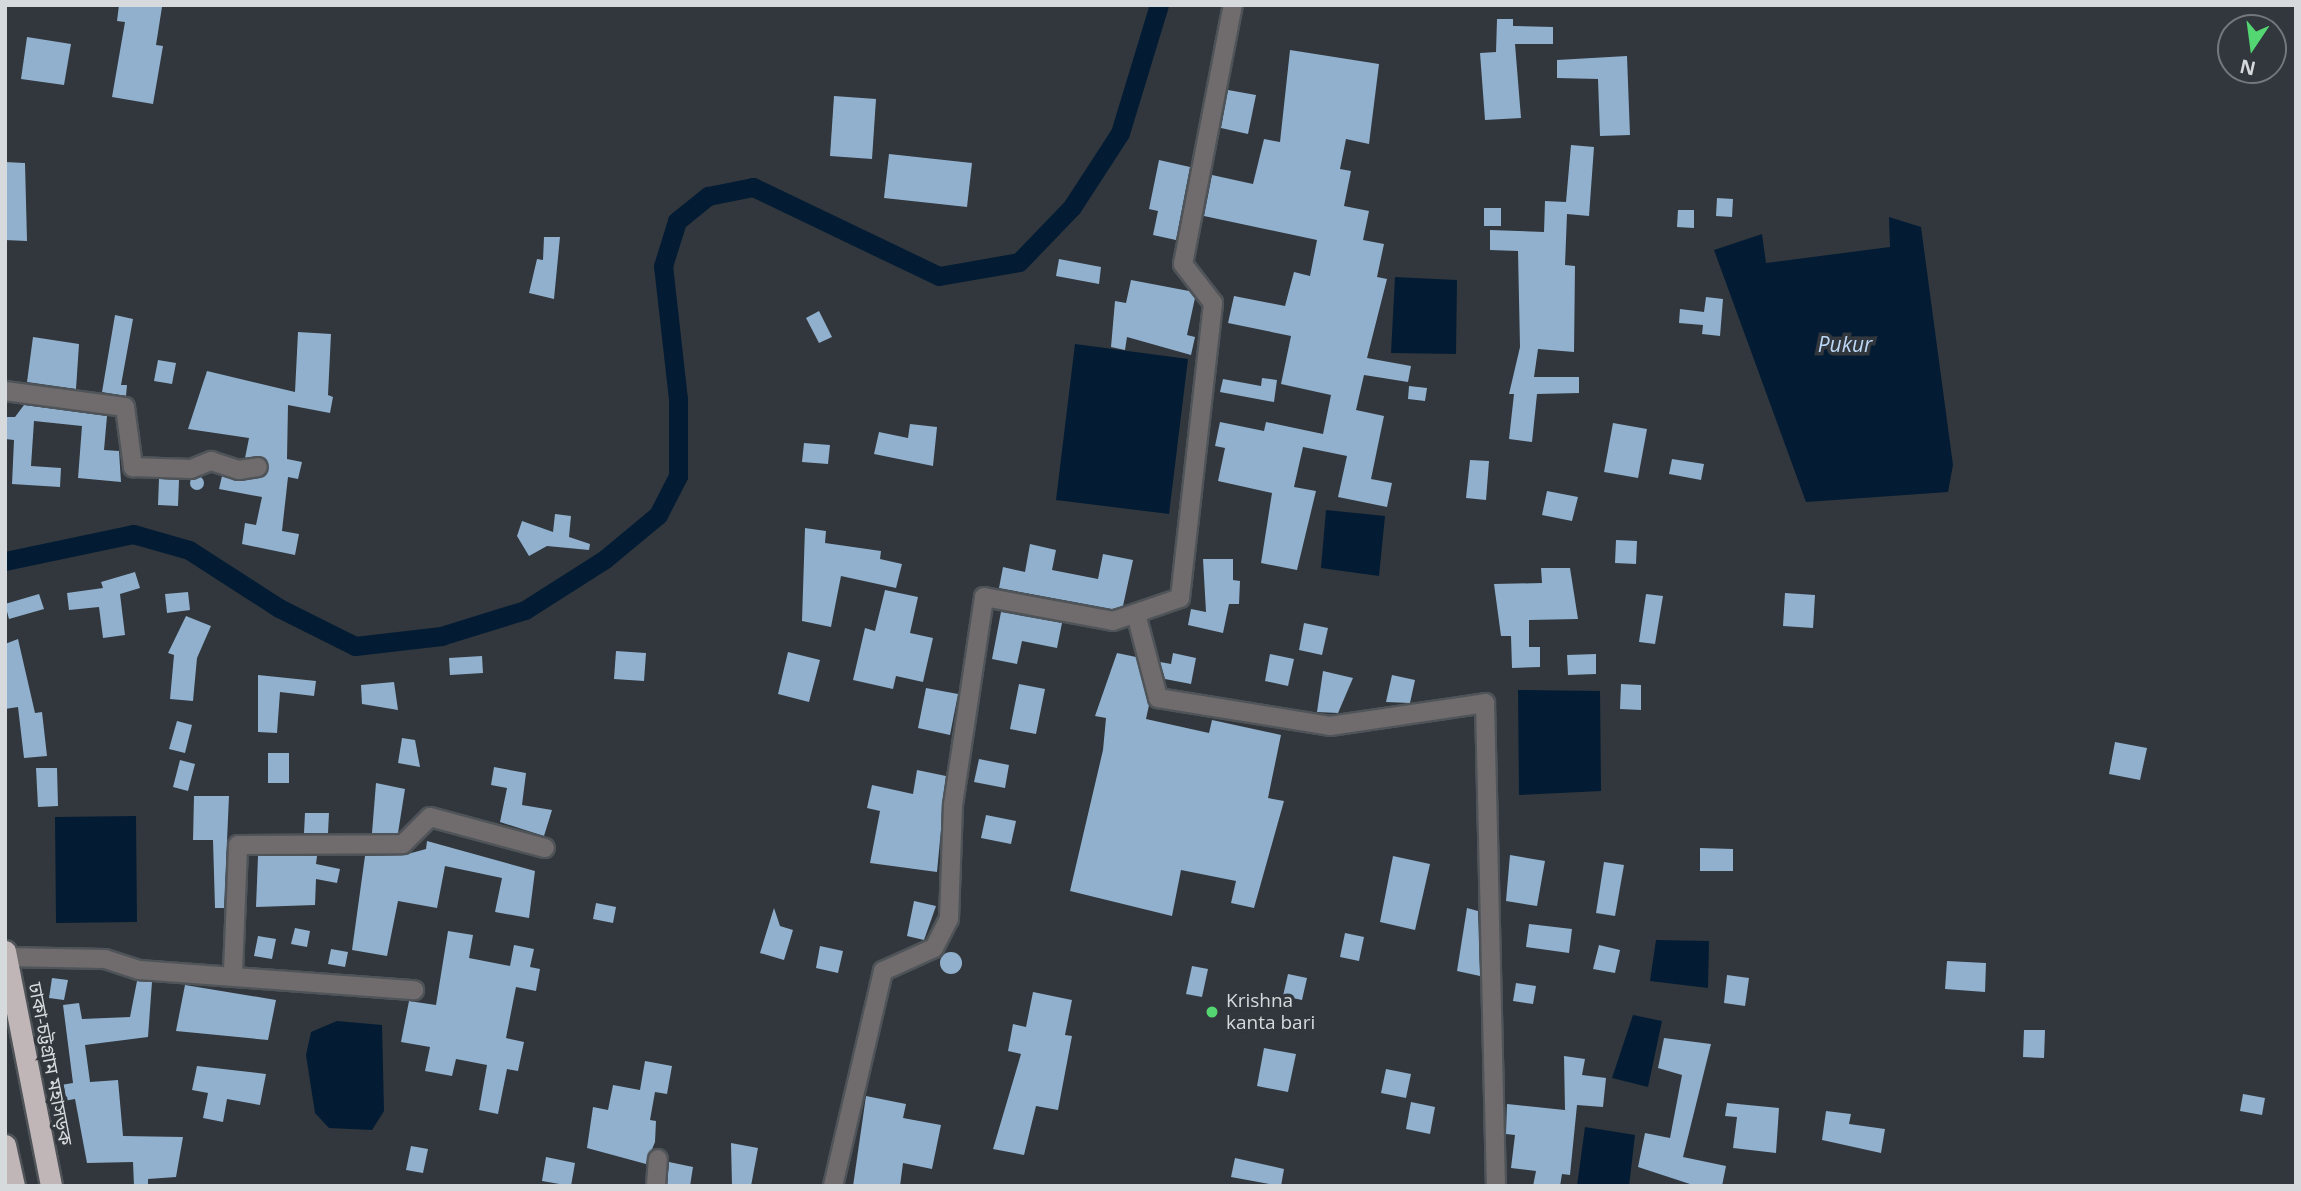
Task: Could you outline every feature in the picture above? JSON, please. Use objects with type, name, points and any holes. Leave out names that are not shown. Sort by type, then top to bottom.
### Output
[{"type":"highway","name":"ঢাকা-চট্টগ্রাম মহাসড়ক","points":[[6,954],[51,1186]]},
{"type":"highway","points":[[5,1145],[15,1186]]},
{"type":"street","points":[[834,1186],[883,971],[934,948],[949,919],[953,806],[984,597],[1113,621],[1180,598],[1213,303],[1183,264],[1233,5]]},
{"type":"street","points":[[5,391],[125,407],[133,467],[191,469],[211,461],[239,470],[258,467]]},
{"type":"street","points":[[1136,614],[1158,698],[1330,726],[1485,703],[1496,1186]]},
{"type":"street","points":[[233,972],[238,845],[403,844],[429,817],[545,848]]},
{"type":"street","points":[[6,954],[414,990]]},
{"type":"street","points":[[656,1186],[658,1159]]},
{"type":"water","name":"Pukur","points":[[1889,217],[1921,227],[1953,465],[1948,492],[1806,502],[1714,250],[1762,234],[1766,263],[1890,247]]},
{"type":"water","points":[[1395,277],[1457,280],[1456,354],[1391,353]]},
{"type":"water","points":[[1075,344],[1188,359],[1169,514],[1056,500]]},
{"type":"water","points":[[1326,510],[1385,516],[1379,576],[1321,568]]},
{"type":"water","points":[[1518,690],[1600,691],[1601,791],[1519,795]]},
{"type":"water","points":[[136,816],[137,922],[56,923],[55,817]]},
{"type":"water","points":[[1656,940],[1709,941],[1708,988],[1650,981]]},
{"type":"water","points":[[1633,1015],[1662,1021],[1648,1087],[1612,1078]]},
{"type":"water","points":[[337,1021],[382,1025],[384,1111],[372,1130],[329,1128],[315,1113],[306,1055],[311,1032]]},
{"type":"water","points":[[1585,1127],[1635,1135],[1629,1186],[1577,1186]]},
{"type":"building","points":[[119,5],[162,7],[156,45],[163,46],[153,104],[112,97],[125,22],[117,21]]},
{"type":"building","points":[[1497,19],[1513,19],[1513,26],[1553,27],[1553,44],[1515,44],[1521,118],[1485,120],[1480,53],[1496,52]]},
{"type":"building","points":[[27,37],[71,44],[64,85],[21,79]]},
{"type":"building","points":[[1290,50],[1379,64],[1369,144],[1346,139],[1340,169],[1351,171],[1344,206],[1369,211],[1363,240],[1384,244],[1377,277],[1387,279],[1367,358],[1411,366],[1408,382],[1364,375],[1356,410],[1384,416],[1371,479],[1392,483],[1387,507],[1338,497],[1347,456],[1303,447],[1294,487],[1316,491],[1297,570],[1261,563],[1272,493],[1218,481],[1225,448],[1215,446],[1220,422],[1264,431],[1266,422],[1323,434],[1331,395],[1281,384],[1291,336],[1228,323],[1234,296],[1285,306],[1294,272],[1310,276],[1317,240],[1204,216],[1212,175],[1253,184],[1264,139],[1280,142]]},
{"type":"building","points":[[1627,56],[1630,135],[1600,136],[1598,79],[1557,78],[1557,60]]},
{"type":"building","points":[[1228,90],[1256,95],[1248,134],[1221,128]]},
{"type":"building","points":[[834,96],[876,99],[872,159],[830,156]]},
{"type":"building","points":[[1571,145],[1594,147],[1589,216],[1567,214],[1565,265],[1575,266],[1574,352],[1538,349],[1534,377],[1579,377],[1579,393],[1537,394],[1532,442],[1509,439],[1514,394],[1509,394],[1520,347],[1518,251],[1490,250],[1490,230],[1544,232],[1545,201],[1566,202]]},
{"type":"building","points":[[889,154],[972,163],[967,207],[884,198]]},
{"type":"building","points":[[1159,160],[1190,167],[1176,240],[1153,235],[1158,211],[1149,209]]},
{"type":"building","points":[[5,162],[25,163],[27,241],[5,240]]},
{"type":"building","points":[[1717,198],[1733,199],[1732,217],[1716,216]]},
{"type":"building","points":[[1484,208],[1501,208],[1501,226],[1484,226]]},
{"type":"building","points":[[1678,210],[1694,210],[1694,228],[1677,227]]},
{"type":"building","points":[[544,237],[560,237],[554,299],[529,293],[537,259],[543,260]]},
{"type":"building","points":[[1059,259],[1101,267],[1099,284],[1056,276]]},
{"type":"building","points":[[1131,280],[1189,291],[1195,298],[1187,335],[1195,337],[1191,355],[1127,337],[1125,350],[1111,347],[1115,301],[1126,303]]},
{"type":"building","points":[[1706,297],[1723,299],[1720,336],[1702,334],[1703,325],[1679,323],[1680,309],[1704,312]]},
{"type":"building","points":[[819,311],[832,337],[819,343],[806,318]]},
{"type":"building","points":[[115,315],[133,319],[121,385],[127,385],[126,396],[102,392]]},
{"type":"building","points":[[298,332],[331,334],[328,395],[333,397],[330,413],[288,405],[287,459],[302,462],[298,479],[288,477],[282,531],[299,534],[295,555],[242,544],[245,523],[256,525],[262,497],[219,489],[222,476],[241,481],[268,472],[263,457],[245,458],[249,438],[188,429],[207,371],[295,392]]},
{"type":"building","points":[[33,337],[79,344],[76,389],[27,382]]},
{"type":"building","points":[[158,360],[176,363],[172,384],[154,381]]},
{"type":"building","points":[[1262,378],[1277,380],[1274,402],[1220,392],[1223,379],[1261,386]]},
{"type":"building","points":[[1409,386],[1427,388],[1425,401],[1408,399]]},
{"type":"building","points":[[24,405],[107,416],[104,450],[119,451],[121,482],[78,478],[82,426],[34,421],[31,466],[61,468],[60,487],[12,484],[14,440],[5,439],[5,417],[15,417]]},
{"type":"building","points":[[1613,423],[1647,429],[1638,478],[1604,472]]},
{"type":"building","points":[[910,424],[937,427],[933,466],[874,454],[879,432],[908,438]]},
{"type":"building","points":[[804,443],[830,445],[828,464],[802,462]]},
{"type":"building","points":[[1672,459],[1704,464],[1701,480],[1669,474]]},
{"type":"building","points":[[1470,460],[1489,461],[1486,500],[1466,498]]},
{"type":"building","points":[[197,476],[202,478],[202,488],[197,490],[192,488],[190,483],[192,478]]},
{"type":"building","points":[[159,479],[179,480],[178,506],[158,505]]},
{"type":"building","points":[[1547,491],[1578,497],[1572,521],[1542,515]]},
{"type":"building","points":[[555,514],[571,516],[569,537],[590,544],[589,550],[547,546],[529,556],[517,536],[522,521],[553,532]]},
{"type":"building","points":[[805,528],[826,531],[825,543],[881,551],[880,559],[902,564],[896,588],[841,576],[831,627],[802,621]]},
{"type":"building","points":[[1616,540],[1637,541],[1636,564],[1615,563]]},
{"type":"building","points":[[1030,544],[1056,550],[1052,570],[1098,579],[1103,554],[1133,560],[1123,606],[1112,609],[999,588],[1003,567],[1025,572]]},
{"type":"building","points":[[1203,559],[1233,559],[1233,580],[1240,581],[1239,604],[1229,604],[1223,633],[1188,625],[1191,609],[1206,612]]},
{"type":"building","points":[[1541,568],[1570,568],[1578,619],[1529,620],[1529,647],[1540,647],[1540,667],[1512,668],[1511,636],[1501,636],[1494,584],[1542,583]]},
{"type":"building","points":[[135,572],[140,588],[120,594],[125,635],[103,638],[99,607],[69,610],[67,593],[103,588],[101,582]]},
{"type":"building","points":[[885,590],[918,597],[910,633],[933,638],[923,682],[896,676],[893,689],[853,680],[865,628],[875,631]]},
{"type":"building","points":[[188,592],[190,610],[167,613],[165,594]]},
{"type":"building","points":[[1785,593],[1815,595],[1813,628],[1783,626]]},
{"type":"building","points":[[39,594],[44,609],[9,619],[5,604]]},
{"type":"building","points":[[1646,594],[1663,596],[1655,644],[1639,642]]},
{"type":"building","points":[[1001,612],[1062,623],[1057,648],[1022,641],[1017,664],[992,659]]},
{"type":"building","points":[[186,616],[211,626],[197,658],[193,701],[170,699],[174,655],[168,653]]},
{"type":"building","points":[[1304,623],[1328,628],[1322,655],[1299,650]]},
{"type":"building","points":[[18,639],[35,713],[42,712],[47,756],[24,758],[18,707],[5,709],[5,644]]},
{"type":"building","points":[[616,651],[646,653],[644,681],[614,679]]},
{"type":"building","points":[[788,652],[820,660],[809,702],[778,694]]},
{"type":"building","points":[[1117,653],[1136,657],[1149,705],[1146,719],[1209,733],[1212,720],[1281,735],[1268,798],[1284,801],[1254,908],[1231,903],[1236,881],[1181,870],[1172,916],[1070,891],[1103,750],[1106,718],[1095,716]]},
{"type":"building","points":[[1173,653],[1196,658],[1191,684],[1165,679],[1160,662],[1171,664]]},
{"type":"building","points":[[1270,654],[1294,659],[1288,686],[1265,681]]},
{"type":"building","points":[[1596,654],[1596,674],[1568,675],[1567,655]]},
{"type":"building","points":[[482,656],[483,673],[450,675],[449,658]]},
{"type":"building","points":[[1323,671],[1353,678],[1338,713],[1317,712]]},
{"type":"building","points":[[258,675],[316,681],[314,696],[280,692],[277,733],[258,732]]},
{"type":"building","points":[[1392,675],[1415,680],[1410,703],[1386,702]]},
{"type":"building","points":[[394,682],[398,710],[362,704],[361,685]]},
{"type":"building","points":[[1019,684],[1045,689],[1036,734],[1010,729]]},
{"type":"building","points":[[1621,684],[1641,685],[1641,710],[1620,709]]},
{"type":"building","points":[[926,688],[958,694],[950,735],[918,728]]},
{"type":"building","points":[[177,721],[192,725],[185,753],[169,749]]},
{"type":"building","points":[[402,738],[415,740],[420,767],[398,763]]},
{"type":"building","points":[[2115,742],[2147,748],[2140,780],[2109,774]]},
{"type":"building","points":[[268,753],[289,753],[289,783],[268,783]]},
{"type":"building","points":[[979,759],[1009,765],[1005,788],[974,782]]},
{"type":"building","points":[[180,760],[195,764],[188,791],[173,787]]},
{"type":"building","points":[[494,767],[526,773],[522,805],[552,810],[544,836],[500,822],[507,788],[491,785]]},
{"type":"building","points":[[36,768],[57,768],[58,806],[38,807]]},
{"type":"building","points":[[917,770],[946,776],[937,872],[870,863],[880,811],[867,808],[872,785],[913,794]]},
{"type":"building","points":[[376,783],[405,789],[398,833],[372,833]]},
{"type":"building","points":[[194,796],[229,796],[224,908],[215,908],[213,840],[193,840]]},
{"type":"building","points":[[305,813],[329,813],[328,833],[304,833]]},
{"type":"building","points":[[986,815],[1016,821],[1011,844],[981,838]]},
{"type":"building","points":[[427,841],[535,871],[529,918],[495,912],[502,878],[445,866],[437,908],[398,901],[387,956],[352,950],[365,856],[404,855],[426,849]]},
{"type":"building","points":[[1700,848],[1733,849],[1733,871],[1700,871]]},
{"type":"building","points":[[1510,855],[1545,861],[1537,906],[1506,901]]},
{"type":"building","points":[[258,856],[317,856],[316,864],[340,869],[337,883],[316,879],[315,905],[256,907]]},
{"type":"building","points":[[1393,856],[1430,864],[1415,930],[1380,922]]},
{"type":"building","points":[[1604,862],[1624,865],[1615,916],[1596,913]]},
{"type":"building","points":[[914,901],[936,906],[924,940],[907,936]]},
{"type":"building","points":[[596,903],[616,907],[613,923],[593,919]]},
{"type":"building","points":[[774,908],[780,926],[793,930],[784,960],[760,953]]},
{"type":"building","points":[[1467,908],[1478,911],[1480,976],[1457,971]]},
{"type":"building","points":[[1529,924],[1572,929],[1569,953],[1526,947]]},
{"type":"building","points":[[295,928],[310,931],[307,947],[291,944]]},
{"type":"building","points":[[448,931],[473,935],[469,958],[510,966],[514,945],[534,949],[530,967],[540,969],[536,991],[516,987],[506,1038],[524,1042],[518,1071],[507,1069],[498,1114],[479,1110],[487,1065],[456,1059],[452,1076],[425,1071],[430,1047],[401,1042],[409,1001],[436,1005]]},
{"type":"building","points":[[1345,933],[1364,937],[1359,961],[1340,957]]},
{"type":"building","points":[[258,936],[276,939],[272,959],[254,956]]},
{"type":"building","points":[[1599,945],[1620,950],[1615,973],[1593,969]]},
{"type":"building","points":[[820,946],[843,951],[838,973],[816,968]]},
{"type":"building","points":[[331,949],[348,952],[345,967],[328,964]]},
{"type":"building","points":[[951,952],[959,955],[962,963],[959,971],[951,974],[943,971],[940,963],[943,955]]},
{"type":"building","points":[[1947,961],[1986,963],[1985,992],[1945,989]]},
{"type":"building","points":[[1192,966],[1208,969],[1202,997],[1186,994]]},
{"type":"building","points":[[1288,974],[1307,978],[1302,1000],[1283,996]]},
{"type":"building","points":[[1727,975],[1749,978],[1745,1006],[1724,1003]]},
{"type":"building","points":[[52,978],[68,980],[64,1000],[49,998]]},
{"type":"building","points":[[137,981],[152,982],[148,1037],[85,1045],[90,1082],[118,1080],[123,1136],[183,1137],[176,1177],[148,1179],[148,1186],[134,1186],[133,1162],[87,1163],[75,1099],[58,1102],[55,1086],[73,1083],[63,1005],[79,1003],[82,1019],[130,1017]]},
{"type":"building","points":[[1516,983],[1536,986],[1533,1004],[1513,1001]]},
{"type":"building","points":[[185,985],[276,1000],[268,1040],[176,1031]]},
{"type":"building","points":[[1033,992],[1072,1000],[1065,1035],[1072,1036],[1058,1110],[1036,1106],[1024,1155],[993,1149],[1021,1054],[1008,1051],[1013,1024],[1026,1027]]},
{"type":"building","points":[[2024,1030],[2045,1030],[2044,1058],[2023,1057]]},
{"type":"building","points":[[1664,1038],[1711,1044],[1683,1157],[1726,1166],[1722,1186],[1696,1186],[1638,1167],[1645,1133],[1670,1138],[1682,1075],[1658,1068]]},
{"type":"building","points":[[1264,1048],[1296,1054],[1288,1092],[1257,1086]]},
{"type":"building","points":[[1564,1056],[1585,1059],[1582,1075],[1606,1078],[1603,1107],[1577,1105],[1570,1175],[1562,1174],[1560,1186],[1533,1186],[1536,1171],[1511,1168],[1515,1135],[1506,1134],[1507,1104],[1574,1111],[1565,1110]]},
{"type":"building","points":[[645,1061],[672,1066],[667,1094],[655,1092],[650,1120],[656,1121],[655,1142],[646,1164],[587,1148],[593,1107],[608,1110],[613,1085],[640,1090]]},
{"type":"building","points":[[197,1066],[266,1074],[260,1105],[227,1099],[223,1122],[203,1118],[208,1093],[192,1090]]},
{"type":"building","points":[[1386,1069],[1411,1074],[1406,1098],[1381,1093]]},
{"type":"building","points":[[2243,1094],[2265,1098],[2262,1115],[2240,1111]]},
{"type":"building","points":[[866,1096],[906,1104],[903,1118],[941,1125],[932,1169],[903,1163],[900,1186],[853,1186]]},
{"type":"building","points":[[1411,1102],[1435,1107],[1430,1134],[1406,1129]]},
{"type":"building","points":[[1727,1103],[1779,1108],[1776,1153],[1733,1148],[1737,1117],[1725,1116]]},
{"type":"building","points":[[1826,1111],[1851,1114],[1849,1124],[1885,1129],[1881,1153],[1822,1140]]},
{"type":"building","points":[[731,1143],[758,1148],[751,1186],[732,1186]]},
{"type":"building","points":[[411,1146],[428,1149],[423,1173],[406,1170]]},
{"type":"building","points":[[546,1157],[575,1163],[571,1186],[542,1181]]},
{"type":"building","points":[[1235,1158],[1284,1169],[1281,1186],[1231,1177]]},
{"type":"building","points":[[669,1162],[693,1167],[690,1186],[667,1186]]},
{"type":"waterway","points":[[5,561],[133,534],[189,550],[279,608],[355,646],[441,636],[525,610],[605,559],[658,515],[678,476],[678,399],[663,266],[677,221],[708,196],[753,187],[939,276],[1019,262],[1072,207],[1120,133],[1159,5]]},
{"type":"place","name":"Krishna kanta bari","points":[[1212,1012]]}]
